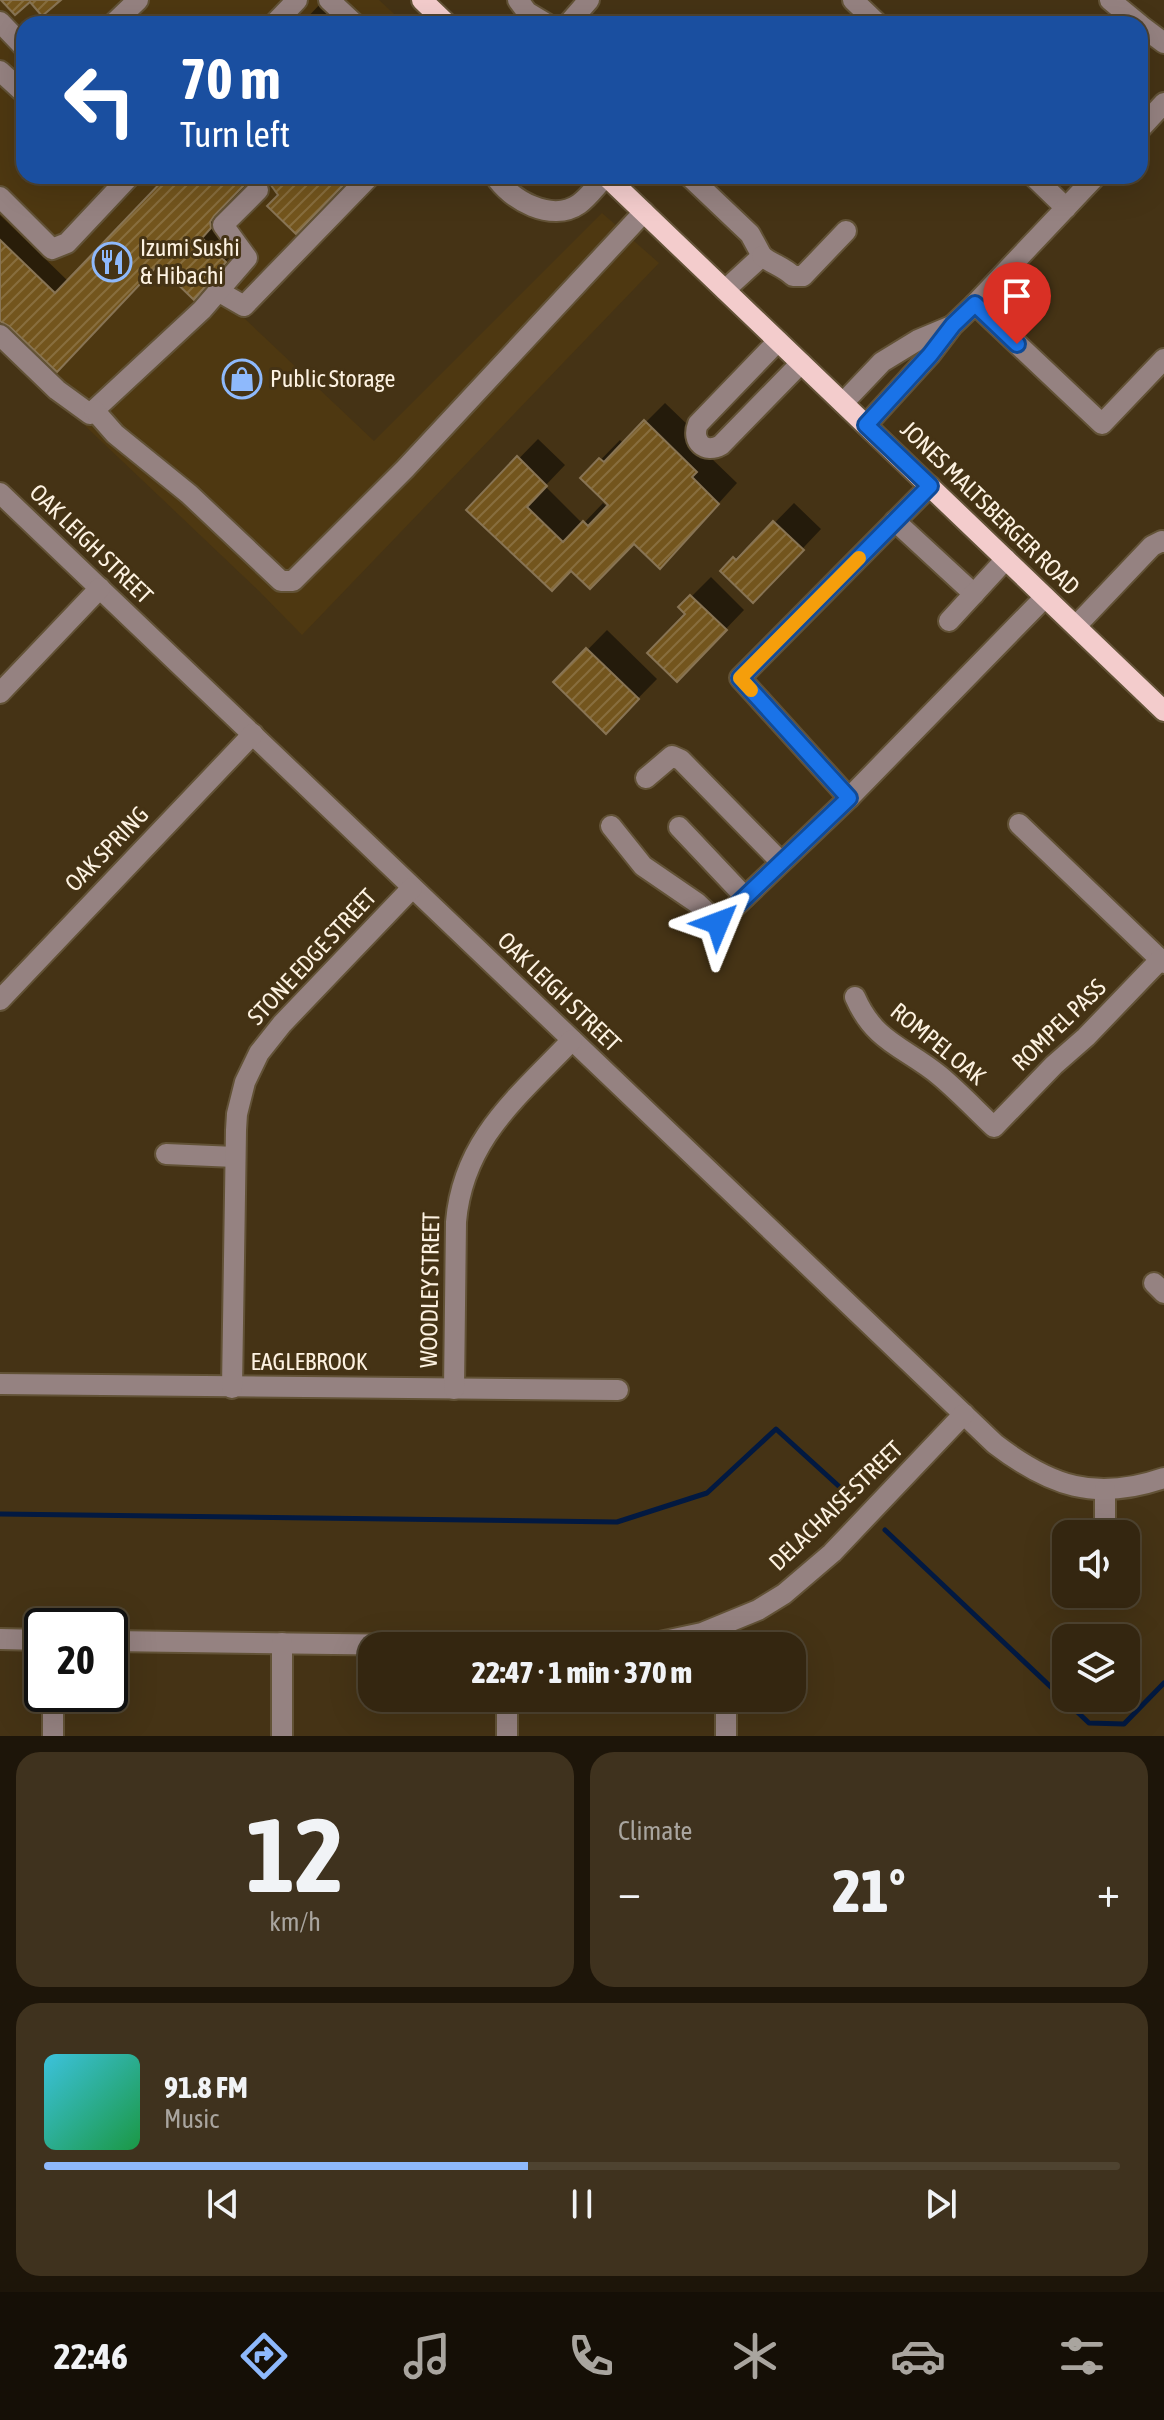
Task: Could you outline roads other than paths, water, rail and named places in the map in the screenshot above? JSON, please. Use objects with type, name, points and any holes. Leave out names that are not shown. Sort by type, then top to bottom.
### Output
[{"type":"main road","points":[[422,0],[439,16]]},
{"type":"main road","name":"JONES MALTSBERGER ROAD","points":[[614,184],[1164,711]]},
{"type":"street","points":[[282,16],[297,0]]},
{"type":"street","points":[[329,0],[346,16]]},
{"type":"street","points":[[518,0],[534,16]]},
{"type":"street","points":[[575,16],[589,0]]},
{"type":"street","points":[[853,0],[870,16]]},
{"type":"street","points":[[1110,0],[1130,16]]},
{"type":"street","points":[[120,16],[134,1]]},
{"type":"street","points":[[0,22],[16,39]]},
{"type":"street","points":[[1148,30],[1164,43]]},
{"type":"street","points":[[0,71],[16,86]]},
{"type":"street","points":[[1148,120],[1164,103]]},
{"type":"street","points":[[0,197],[52,249],[67,243],[115,184]]},
{"type":"street","points":[[218,291],[244,306],[362,184]]},
{"type":"street","points":[[500,184],[534,209],[560,210],[577,206],[598,184]]},
{"type":"street","points":[[697,184],[750,234],[762,256],[793,276],[803,276],[846,231]]},
{"type":"street","points":[[1041,184],[1066,208]]},
{"type":"street","points":[[866,425],[953,325],[1088,184]]},
{"type":"street","points":[[0,335],[57,390],[90,414],[202,310],[247,258],[223,225],[258,190]]},
{"type":"street","points":[[94,410],[115,434],[189,494],[281,581],[293,581],[405,469],[644,212]]},
{"type":"street","points":[[725,290],[762,256]]},
{"type":"street","points":[[975,304],[1102,424],[1164,359]]},
{"type":"street","points":[[843,403],[882,362],[918,340],[953,325]]},
{"type":"street","points":[[778,341],[698,424],[695,434],[699,443],[712,449],[721,445],[801,363]]},
{"type":"street","points":[[849,798],[740,678],[930,486]]},
{"type":"street","name":"OAK LEIGH STREET","points":[[0,493],[964,1414],[1021,1463],[1047,1478],[1077,1487],[1105,1489],[1164,1478]]},
{"type":"street","points":[[895,521],[974,594]]},
{"type":"street","points":[[1076,626],[1152,546],[1163,540]]},
{"type":"street","points":[[949,621],[1006,559]]},
{"type":"street","points":[[0,693],[100,588]]},
{"type":"street","points":[[611,826],[643,866],[697,903],[718,923],[849,798],[1045,597]]},
{"type":"street","name":"OAK SPRING","points":[[0,1000],[253,734]]},
{"type":"street","points":[[646,778],[672,756],[681,760],[781,862]]},
{"type":"street","points":[[1019,824],[1162,961]]},
{"type":"street","points":[[679,827],[745,897]]},
{"type":"street","name":"STONE EDGE STREET","points":[[232,1388],[237,1114],[251,1067],[282,1024],[412,888]]},
{"type":"street","name":"ROMPEL PASS","points":[[994,1127],[1162,961]]},
{"type":"street","name":"ROMPEL OAK","points":[[855,997],[879,1034],[937,1074],[994,1127]]},
{"type":"street","name":"WOODLEY STREET","points":[[454,1389],[456,1222],[466,1172],[480,1141],[500,1115],[572,1040]]},
{"type":"street","points":[[166,1154],[235,1157]]},
{"type":"street","name":"EAGLEBROOK","points":[[0,1384],[618,1390]]},
{"type":"street","name":"DELACHAISE STREET","points":[[702,1632],[758,1610],[809,1575],[964,1414]]},
{"type":"street","points":[[1105,1489],[1105,1520]]},
{"type":"street","points":[[727,1623],[727,1632]]},
{"type":"street","points":[[0,1639],[24,1640]]},
{"type":"street","points":[[128,1641],[358,1644]]},
{"type":"street","points":[[282,1643],[282,1736]]},
{"type":"street","points":[[53,1712],[53,1736]]},
{"type":"street","points":[[507,1712],[507,1736]]},
{"type":"street","points":[[726,1712],[726,1736]]},
{"type":"waterway","points":[[0,1514],[617,1522],[707,1493],[776,1429],[854,1500]]},
{"type":"waterway","points":[[885,1530],[1089,1723],[1124,1724],[1164,1683]]},
{"type":"place","name":"Izumi Sushi & Hibachi","points":[[112,262]]},
{"type":"place","name":"Public Storage","points":[[242,379]]}]
